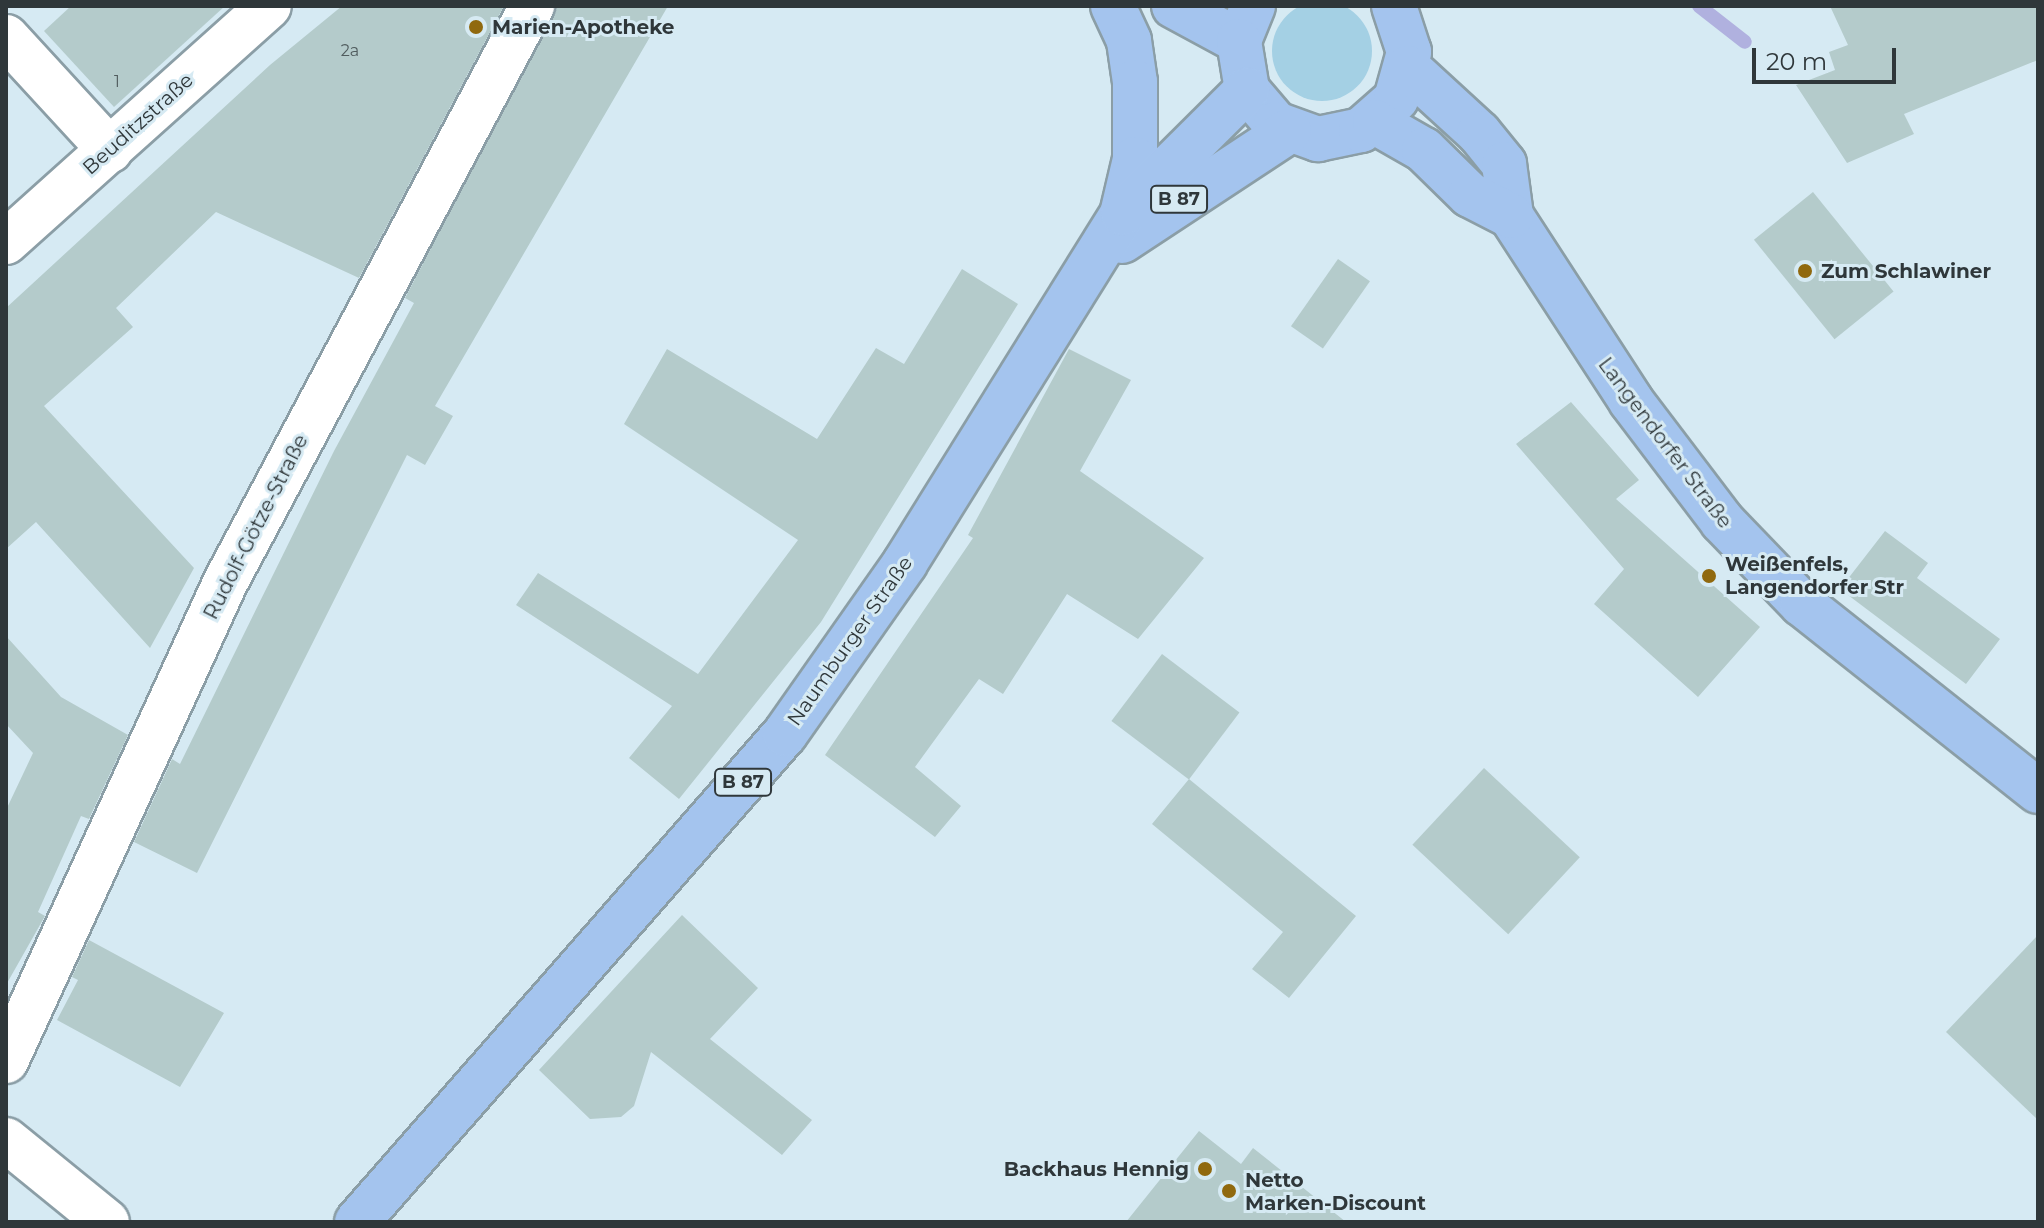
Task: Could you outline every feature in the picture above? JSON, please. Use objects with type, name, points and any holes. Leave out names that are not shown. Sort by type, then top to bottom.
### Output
[{"type":"main road","points":[[1113,6],[1129,41],[1135,82],[1135,159],[1123,213]]},
{"type":"main road","points":[[1174,6],[1246,24],[1247,90],[1264,114],[1289,131],[1333,138],[1375,122],[1396,99],[1408,68],[1408,39],[1399,8]]},
{"type":"main road","name":"Langendorfer Straße","points":[[1408,68],[1479,133],[1504,164],[1511,216],[1631,401],[1722,521],[1766,570],[1830,628],[2038,791]]},
{"type":"main road","name":"B 87","points":[[1079,280],[1123,213],[1247,90]]},
{"type":"main road","name":"Langendorfer Straße","points":[[1375,122],[1424,150],[1470,195],[1511,216]]},
{"type":"main road","name":"B 87","points":[[1079,280],[1165,208],[1289,131]]},
{"type":"main road","name":"Naumburger Straße","points":[[357,1222],[785,734],[830,676],[1079,280]]},
{"type":"street","name":"Beuditzstraße","points":[[6,242],[269,6]]},
{"type":"street","name":"Rudolf-Götze-Straße","points":[[6,1061],[225,583],[532,6]]},
{"type":"street","points":[[6,37],[110,150]]},
{"type":"street","points":[[6,1140],[107,1222]]},
{"type":"shaded area","points":[[1322,1],[1341,5],[1358,15],[1368,32],[1372,51],[1368,70],[1358,87],[1341,97],[1322,101],[1303,97],[1286,87],[1276,70],[1272,51],[1276,32],[1286,15],[1303,5]]},
{"type":"building","points":[[71,6],[225,6],[114,107],[44,31]]},
{"type":"building","points":[[342,6],[504,6],[359,278],[216,212],[116,308],[133,327],[44,406],[194,568],[150,648],[36,522],[6,549],[6,308],[270,65]]},
{"type":"building","points":[[557,6],[668,6],[435,406],[453,416],[425,465],[407,455],[197,873],[134,842],[172,759],[180,764],[334,451],[414,303],[405,298]]},
{"type":"building","points":[[1830,6],[2038,6],[2038,60],[1904,114],[1914,134],[1847,163],[1796,85],[1835,70],[1829,52],[1848,45]]},
{"type":"building","points":[[1813,192],[1894,291],[1834,339],[1754,240]]},
{"type":"building","points":[[1338,259],[1370,281],[1323,349],[1291,326]]},
{"type":"building","points":[[962,269],[1018,304],[821,622],[679,799],[629,758],[672,706],[516,605],[538,573],[698,674],[798,540],[624,424],[667,349],[817,439],[876,348],[904,364]]},
{"type":"building","points":[[1069,349],[1131,380],[1080,471],[1204,558],[1138,639],[1067,594],[1003,694],[979,679],[915,767],[961,806],[935,837],[825,755],[973,538],[968,535]]},
{"type":"building","points":[[1571,402],[1639,480],[1616,499],[1760,627],[1698,697],[1594,604],[1624,569],[1516,444]]},
{"type":"building","points":[[1885,531],[1928,563],[1917,578],[2000,639],[1966,684],[1840,589]]},
{"type":"building","points":[[6,636],[61,697],[128,735],[89,819],[81,816],[38,912],[45,916],[6,985],[6,810],[33,753],[6,724]]},
{"type":"building","points":[[1162,654],[1239,712],[1189,779],[1111,721]]},
{"type":"building","points":[[1484,768],[1580,857],[1508,934],[1412,845]]},
{"type":"building","points":[[1189,779],[1356,916],[1289,998],[1252,969],[1283,932],[1152,824]]},
{"type":"building","points":[[682,915],[758,988],[710,1039],[812,1120],[782,1155],[651,1052],[634,1106],[621,1117],[590,1119],[539,1070]]},
{"type":"building","points":[[2038,935],[2038,1120],[1946,1032]]},
{"type":"building","points":[[89,940],[224,1013],[180,1087],[57,1020],[78,980],[72,977]]},
{"type":"building","name":"Netto Marken-Discount","points":[[1199,1131],[1241,1164],[1253,1148],[1346,1222],[1126,1222]]},
{"type":"waterway","points":[[1699,6],[1745,42]]},
{"type":"place","name":"Marien-Apotheke","points":[[476,27]]},
{"type":"place","name":"Zum Schlawiner","points":[[1805,271]]},
{"type":"place","name":"Weißenfels, Langendorfer Str","points":[[1709,576]]},
{"type":"place","name":"Backhaus Hennig","points":[[1205,1169]]},
{"type":"place","name":"Netto Marken-Discount","points":[[1229,1191]]}]
